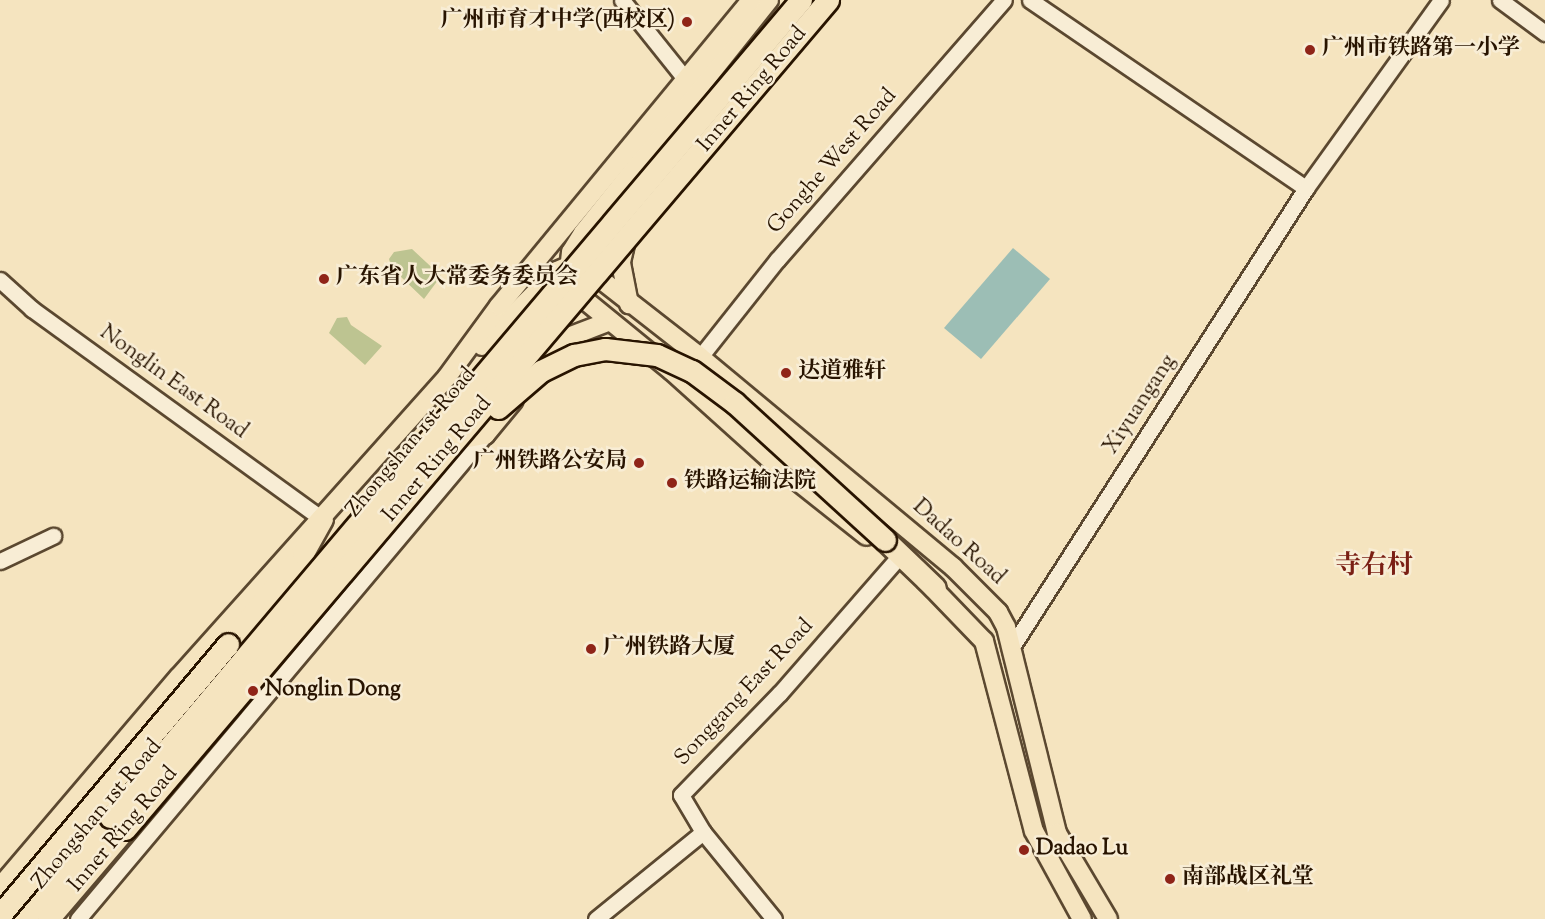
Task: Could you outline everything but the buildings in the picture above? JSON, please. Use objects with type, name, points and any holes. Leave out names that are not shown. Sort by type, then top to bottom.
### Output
[{"type":"highway","name":"Inner Ring Road","points":[[24,919],[696,129],[801,0]]},
{"type":"highway","name":"Inner Ring Road","points":[[48,919],[828,0]]},
{"type":"highway","points":[[384,524],[503,403],[541,370],[589,351],[630,349],[670,360],[707,381],[885,540],[935,588]]},
{"type":"highway","points":[[0,915],[303,553],[322,519]]},
{"type":"main road","name":"Zhongshan 1st Road","points":[[0,887],[192,661],[322,519],[447,377],[499,306],[751,0]]},
{"type":"main road","points":[[768,0],[579,238],[568,266],[568,282],[573,290],[771,460],[935,588],[984,641],[1034,831],[1082,919]]},
{"type":"main road","name":"Zhongshan 1st Road","points":[[42,919],[819,0]]},
{"type":"main road","points":[[629,304],[621,263],[634,218]]},
{"type":"main road","points":[[579,238],[602,257]]},
{"type":"main road","points":[[477,402],[447,377],[472,357],[536,288],[568,266],[590,271]]},
{"type":"main road","name":"Dadao Road","points":[[590,271],[629,304],[700,357],[953,567],[998,612],[1013,645],[1040,776],[1057,833],[1108,919]]},
{"type":"main road","points":[[443,443],[485,435],[566,338],[610,321]]},
{"type":"street","points":[[622,0],[686,80]]},
{"type":"street","name":"Gonghe West Road","points":[[700,357],[777,260],[1004,0]]},
{"type":"street","points":[[1030,0],[1306,188]]},
{"type":"street","name":"Xiyuangang","points":[[1013,645],[1306,188],[1441,0]]},
{"type":"street","points":[[1500,0],[1545,33]]},
{"type":"street","name":"Nonglin East Road","points":[[0,280],[32,309],[322,519]]},
{"type":"street","points":[[78,919],[485,435]]},
{"type":"street","points":[[399,497],[419,513]]},
{"type":"street","points":[[0,561],[53,536]]},
{"type":"street","name":"Songgang East Road","points":[[774,919],[703,832],[681,795],[780,693],[897,559]]},
{"type":"street","points":[[596,919],[703,832]]},
{"type":"green space","points":[[412,249],[441,276],[424,299],[400,276],[399,269],[396,272],[389,259],[394,252]]},
{"type":"green space","points":[[347,317],[351,325],[382,346],[365,365],[329,333],[337,318]]},
{"type":"water","points":[[1013,248],[1050,279],[981,359],[944,328]]},
{"type":"place","name":"广州市育才中学(西校区)","points":[[687,22]]},
{"type":"place","name":"广州市铁路第一小学","points":[[1310,50]]},
{"type":"place","name":"广东省人大常委务委员会","points":[[324,279]]},
{"type":"place","name":"达道雅轩","points":[[786,373]]},
{"type":"place","name":"广州铁路公安局","points":[[639,463]]},
{"type":"place","name":"铁路运输法院","points":[[672,483]]},
{"type":"place","name":"广州铁路大厦","points":[[591,649]]},
{"type":"place","name":"Nonglin Dong","points":[[253,691]]},
{"type":"place","name":"Dadao Lu","points":[[1024,850]]},
{"type":"place","name":"南部战区礼堂","points":[[1170,879]]},
{"type":"district","name":"寺右村","points":[[1374,567]]}]
